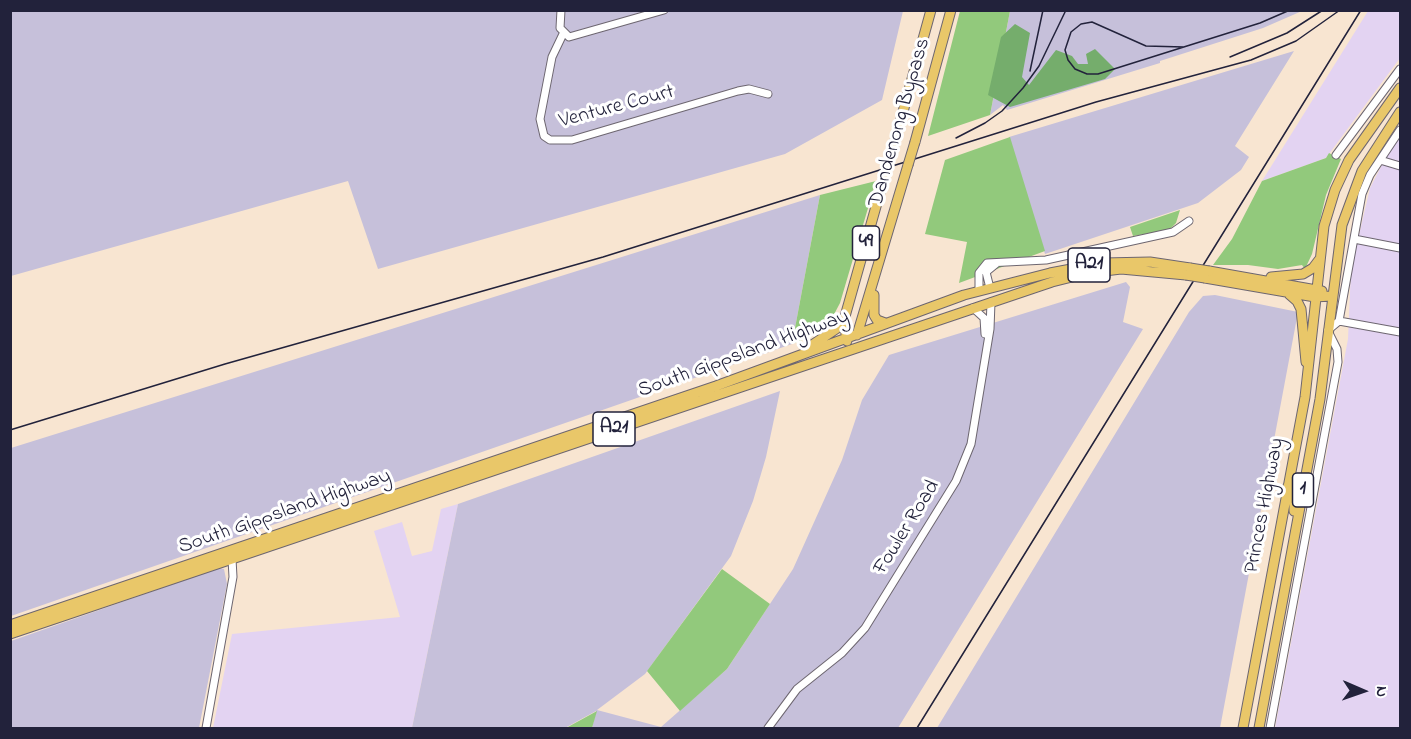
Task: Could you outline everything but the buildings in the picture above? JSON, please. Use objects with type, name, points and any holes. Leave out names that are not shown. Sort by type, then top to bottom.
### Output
[{"type":"highway","name":"Dandenong Bypass","points":[[846,338],[845,315],[931,10]]},
{"type":"highway","name":"Dandenong Bypass","points":[[852,348],[915,142],[951,10]]},
{"type":"highway","name":"1","points":[[1316,293],[1319,260],[1328,213],[1344,170],[1357,148],[1401,88]]},
{"type":"highway","name":"1","points":[[1331,295],[1340,233],[1349,200],[1365,165],[1401,112]]},
{"type":"highway","points":[[1236,276],[1292,277],[1311,270],[1319,260]]},
{"type":"highway","name":"South Gippsland Highway","points":[[717,390],[889,321],[979,291],[1103,263],[1149,262],[1286,292],[1316,293]]},
{"type":"highway","name":"49","points":[[876,269],[874,315],[889,321]]},
{"type":"highway","name":"South Gippsland Highway","points":[[10,634],[30,623],[451,479],[991,302],[1088,273],[1138,270],[1188,272]]},
{"type":"highway","name":"South Gippsland Highway","points":[[1207,275],[1236,276],[1331,295]]},
{"type":"highway","points":[[990,288],[991,302]]},
{"type":"highway","points":[[979,291],[991,302]]},
{"type":"highway","points":[[1286,292],[1296,299],[1301,309],[1308,376]]},
{"type":"highway","name":"Princes Highway","points":[[1243,729],[1308,376],[1316,293]]},
{"type":"highway","name":"Princes Highway","points":[[1259,729],[1309,462],[1324,366],[1331,295]]},
{"type":"highway","name":"49","points":[[786,361],[836,329],[845,315]]},
{"type":"highway","name":"49","points":[[846,338],[852,348]]},
{"type":"highway","points":[[1288,486],[1296,484],[1300,477],[1314,402],[1324,366]]},
{"type":"highway","points":[[1287,574],[1286,556],[1295,503],[1293,491],[1288,486]]},
{"type":"highway","points":[[1268,594],[1283,596]]},
{"type":"highway","name":"South Gippsland Highway","points":[[10,625],[30,623]]},
{"type":"street","points":[[561,10],[560,28],[564,34],[579,36],[664,10]]},
{"type":"street","name":"Venture Court","points":[[564,34],[552,57],[540,119],[544,136],[550,140],[572,140],[738,91],[749,89],[768,94]]},
{"type":"street","points":[[1336,154],[1400,72]]},
{"type":"street","points":[[1328,331],[1339,321],[1362,194],[1380,160],[1401,130]]},
{"type":"street","points":[[1380,160],[1401,166]]},
{"type":"street","points":[[979,291],[977,279],[982,266],[989,262],[1041,261],[1168,233],[1190,221]]},
{"type":"street","points":[[1354,239],[1401,248]]},
{"type":"street","points":[[990,288],[986,272],[999,262]]},
{"type":"street","name":"Fowler Road","points":[[768,729],[797,689],[861,633],[956,482],[971,444],[991,302]]},
{"type":"street","points":[[973,308],[980,312],[985,321],[984,360]]},
{"type":"street","points":[[1339,321],[1401,332]]},
{"type":"street","name":"Princes Highway","points":[[1270,729],[1338,359],[1337,349],[1328,331]]},
{"type":"street","points":[[1309,462],[1316,476]]},
{"type":"street","points":[[206,729],[233,577],[228,555]]},
{"type":"street","points":[[1283,596],[1294,597]]},
{"type":"shaded area","points":[[11,11],[903,11],[882,100],[785,154],[378,269],[348,181],[11,276]]},
{"type":"shaded area","points":[[1010,11],[1302,11],[1263,28],[1160,61],[1160,63],[1007,110],[1003,105],[990,115]]},
{"type":"shaded area","points":[[1368,11],[1400,11],[1400,58],[1326,158],[1262,181]]},
{"type":"shaded area","points":[[1294,51],[1235,146],[1249,157],[1241,170],[1198,203],[1045,254],[1009,137]]},
{"type":"shaded area","points":[[1400,137],[1400,728],[1275,728],[1348,339],[1351,269],[1370,188],[1387,155]]},
{"type":"shaded area","points":[[820,195],[792,344],[11,616],[11,448]]},
{"type":"shaded area","points":[[1126,282],[1130,287],[1123,322],[1143,329],[898,728],[592,728],[596,711],[565,728],[412,728],[458,504],[780,391],[766,457],[753,501],[731,556],[645,674],[597,710],[661,727],[727,669],[793,569],[842,460],[862,400],[889,355]]},
{"type":"shaded area","points":[[1215,295],[1298,312],[1220,728],[937,728],[1189,312],[1203,296]]},
{"type":"shaded area","points":[[458,504],[412,728],[213,728],[232,634],[400,617],[374,531],[402,522],[412,556],[432,551],[441,509]]},
{"type":"shaded area","points":[[219,568],[224,569],[227,584],[199,728],[11,728],[11,641]]},
{"type":"green space","points":[[960,11],[1010,11],[990,115],[928,136]]},
{"type":"green space","points":[[1015,24],[1030,33],[1022,77],[1029,85],[1056,50],[1072,56],[1078,64],[1088,64],[1086,54],[1095,49],[1115,69],[1105,79],[1010,107],[988,95],[1001,37]]},
{"type":"green space","points":[[1010,137],[1045,251],[959,283],[967,242],[925,234],[945,160]]},
{"type":"green space","points":[[1329,153],[1341,159],[1326,195],[1312,254],[1305,269],[1302,265],[1278,269],[1248,265],[1213,265],[1232,239],[1262,181],[1326,158]]},
{"type":"green space","points":[[876,181],[840,303],[830,322],[817,334],[792,344],[820,195]]},
{"type":"green space","points":[[1180,210],[1176,223],[1169,230],[1133,236],[1130,227]]},
{"type":"green space","points":[[722,569],[770,604],[727,669],[680,711],[647,671]]},
{"type":"green space","points":[[597,711],[592,728],[566,728]]},
{"type":"tram line","points":[[1184,47],[1146,46],[1092,22],[1081,24],[1071,32],[1065,50],[1068,60],[1075,69],[1087,74],[1098,74],[1260,23],[1290,10]]},
{"type":"railway","points":[[1030,71],[1043,10]]},
{"type":"railway","points":[[956,138],[1002,111],[1023,88],[1039,66],[1066,10]]},
{"type":"railway","points":[[1230,57],[1287,33],[1323,10]]},
{"type":"railway","points":[[10,430],[225,364],[603,257],[1096,102],[1251,60],[1296,41],[1340,10]]},
{"type":"railway","points":[[917,728],[1361,10]]}]
